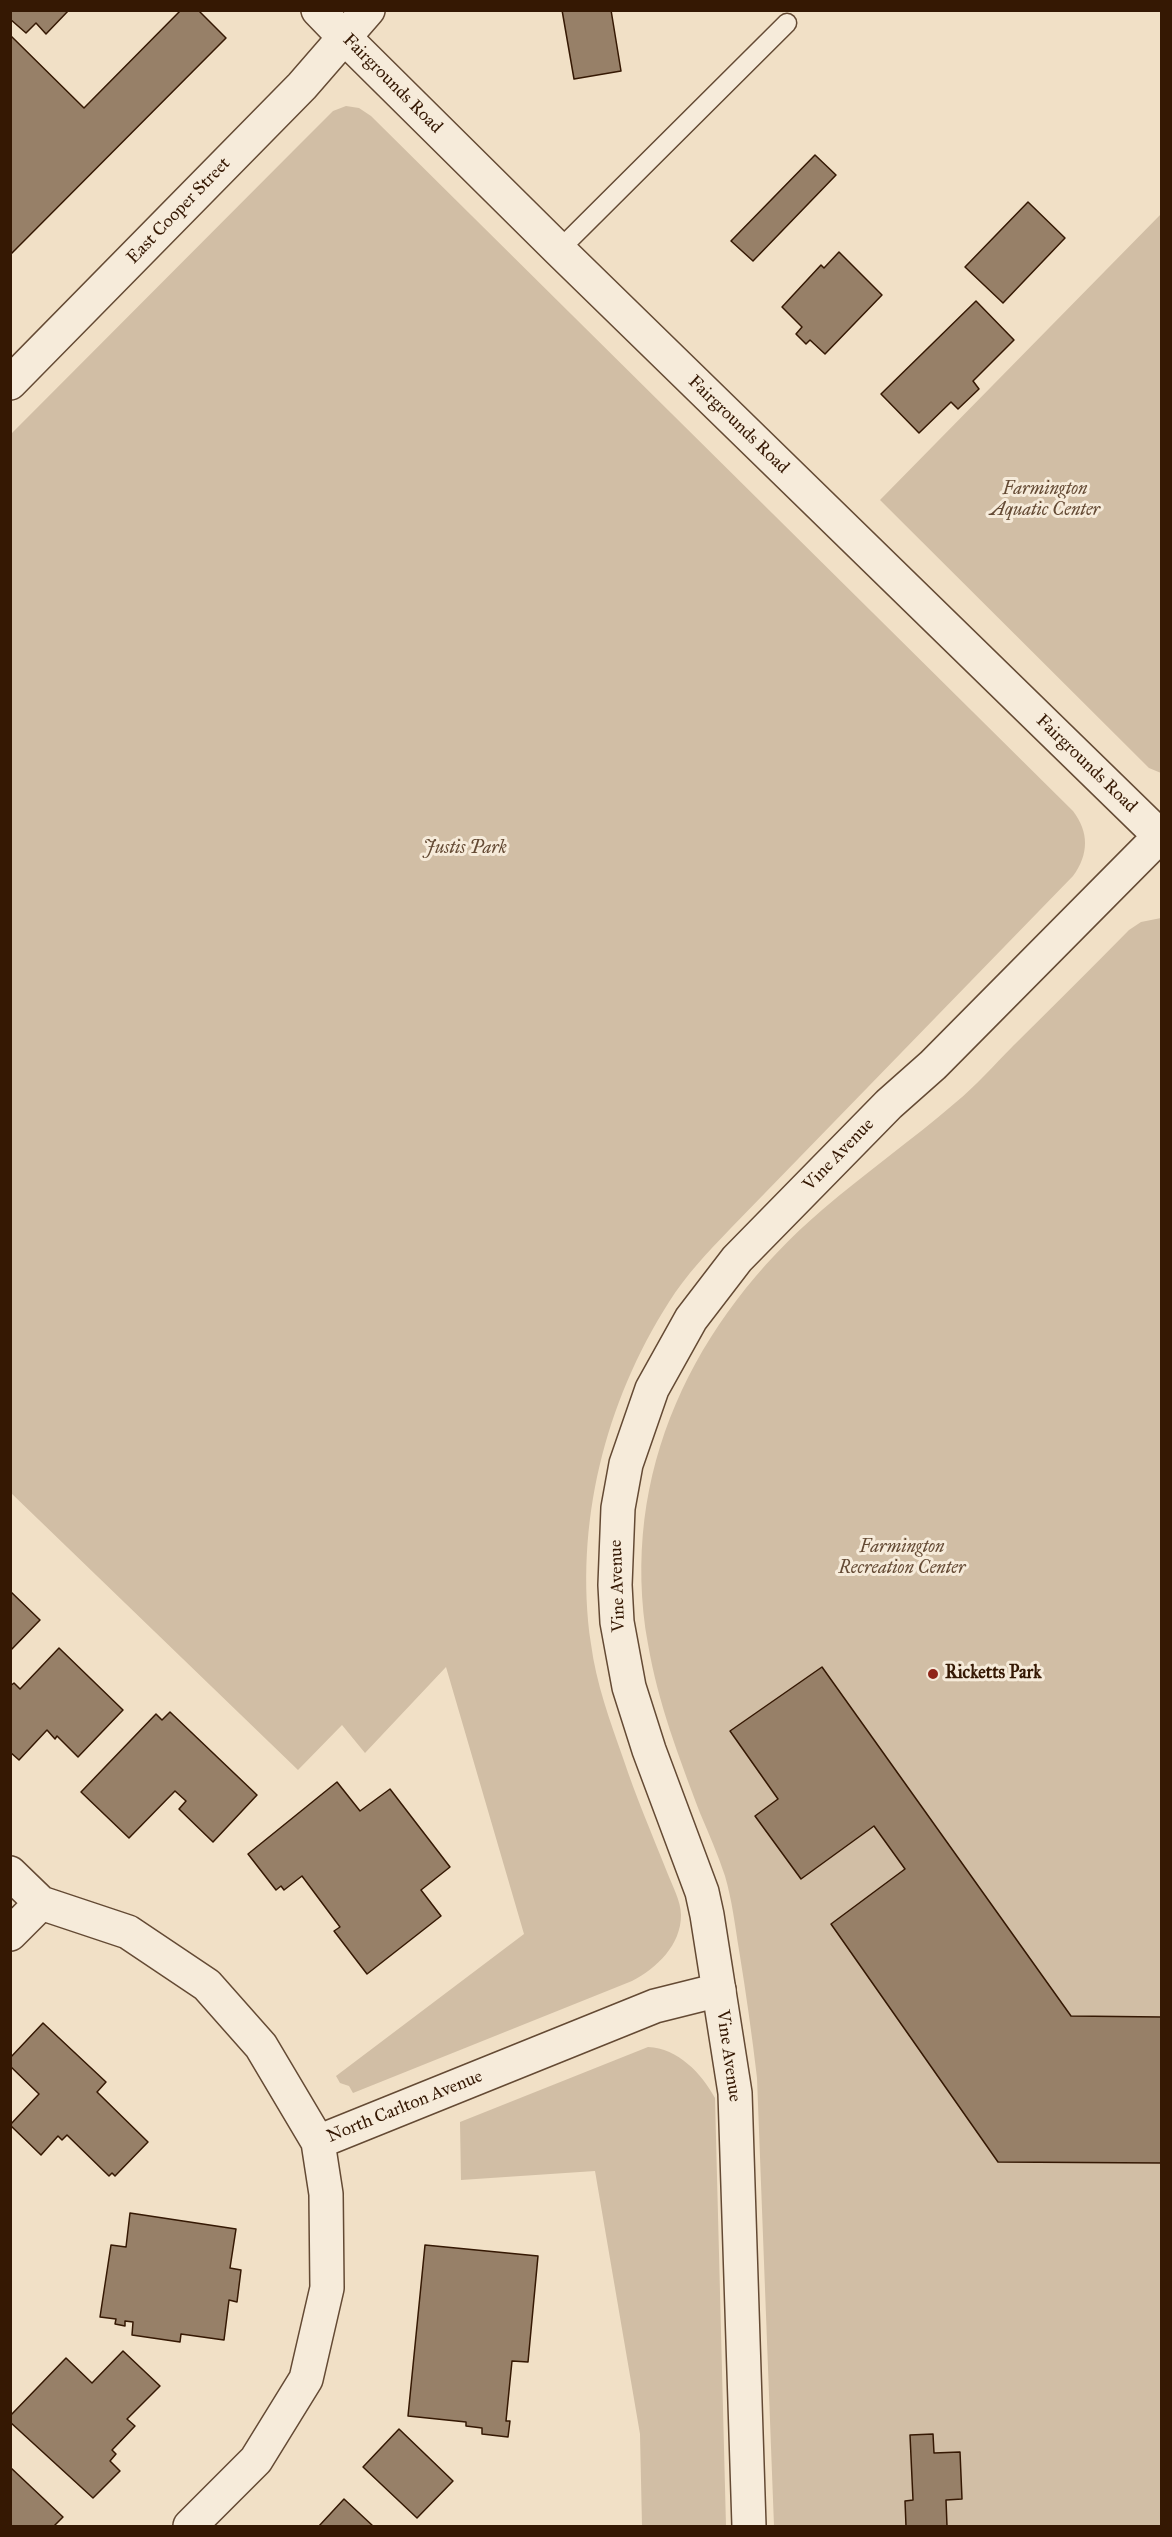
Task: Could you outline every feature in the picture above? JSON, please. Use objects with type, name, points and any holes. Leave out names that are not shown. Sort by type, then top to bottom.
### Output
[{"type":"street","name":"Fairgrounds Road","points":[[318,10],[559,250],[1160,836]]},
{"type":"street","name":"East Cooper Street","points":[[10,383],[302,86],[368,10]]},
{"type":"street","name":"Vine Avenue","points":[[749,2526],[735,2093],[702,1892],[649,1750],[629,1687],[617,1623],[615,1584],[618,1508],[626,1464],[652,1389],[690,1319],[737,1259],[888,1104],[933,1065],[1160,836]]},
{"type":"street","name":"North Carlton Avenue","points":[[10,1873],[41,1903],[128,1932],[207,1985],[261,2046],[318,2142],[655,2006],[719,1989]]},
{"type":"street","points":[[10,1935],[41,1903]]},
{"type":"street","points":[[190,2526],[256,2460],[306,2379],[327,2288],[326,2194],[318,2142]]},
{"type":"lane","points":[[559,250],[787,23]]},
{"type":"green space","name":"Justis Park","points":[[346,106],[359,108],[371,116],[1073,811],[1082,827],[1085,843],[1082,860],[1073,876],[690,1273],[669,1302],[627,1381],[600,1466],[591,1510],[587,1554],[587,1599],[593,1659],[613,1730],[680,1904],[680,1926],[672,1946],[650,1969],[632,1981],[353,2093],[349,2086],[340,2083],[336,2076],[524,1934],[446,1667],[365,1753],[342,1725],[298,1770],[10,1492],[11,434],[333,111]]},
{"type":"green space","name":"Farmington Aquatic Center","points":[[1161,214],[1161,773],[1149,768],[880,500]]},
{"type":"green space","name":"Farmington Recreation Center","points":[[1161,918],[1161,2526],[774,2526],[757,2078],[744,1982],[725,1876],[670,1730],[657,1687],[648,1644],[642,1581],[645,1520],[656,1461],[676,1404],[703,1351],[737,1300],[777,1253],[822,1210],[970,1090],[1129,930],[1141,922]]},
{"type":"green space","points":[[648,2047],[659,2048],[679,2057],[696,2072],[715,2098],[726,2526],[642,2526],[640,2434],[595,2171],[461,2180],[460,2122]]},
{"type":"building","points":[[10,10],[69,10],[46,34],[36,23],[26,33],[10,19]]},
{"type":"building","points":[[181,10],[198,10],[226,38],[10,255],[10,35],[84,108]]},
{"type":"building","points":[[562,10],[611,10],[621,71],[574,79]]},
{"type":"building","points":[[815,155],[836,175],[753,261],[731,241]]},
{"type":"building","points":[[1028,202],[1065,238],[1003,303],[965,267]]},
{"type":"building","points":[[839,252],[882,295],[825,354],[810,340],[806,344],[796,334],[802,327],[782,307],[821,265],[824,268]]},
{"type":"building","points":[[976,301],[1014,340],[973,381],[979,389],[958,409],[951,402],[919,433],[881,394]]},
{"type":"building","points":[[10,1591],[40,1620],[10,1651]]},
{"type":"building","points":[[59,1648],[123,1710],[78,1757],[57,1736],[55,1739],[47,1730],[19,1760],[10,1752],[10,1686],[14,1683],[20,1689]]},
{"type":"building","points":[[822,1667],[1071,2016],[1162,2017],[1162,2163],[998,2162],[831,1924],[905,1869],[874,1826],[801,1879],[755,1816],[778,1799],[730,1731]]},
{"type":"building","points":[[170,1712],[257,1795],[213,1842],[179,1809],[186,1801],[175,1791],[129,1838],[81,1792],[156,1714],[162,1720]]},
{"type":"building","points":[[337,1782],[360,1811],[390,1789],[450,1867],[421,1890],[441,1916],[367,1974],[334,1931],[340,1927],[302,1876],[284,1890],[281,1886],[276,1890],[248,1854]]},
{"type":"building","points":[[43,2023],[106,2082],[97,2092],[148,2142],[115,2176],[112,2173],[109,2176],[67,2135],[62,2140],[58,2136],[41,2155],[10,2125],[39,2094],[10,2066],[10,2058]]},
{"type":"building","points":[[130,2213],[236,2229],[230,2268],[241,2270],[237,2302],[229,2300],[224,2340],[181,2334],[180,2342],[132,2335],[133,2322],[125,2321],[125,2326],[115,2324],[116,2319],[100,2317],[111,2245],[126,2247]]},
{"type":"building","points":[[425,2245],[538,2256],[528,2362],[512,2361],[506,2421],[510,2421],[508,2437],[482,2434],[482,2428],[466,2426],[466,2422],[408,2416]]},
{"type":"building","points":[[123,2351],[160,2386],[127,2419],[135,2426],[112,2450],[116,2454],[110,2461],[120,2471],[93,2498],[10,2422],[10,2416],[66,2358],[92,2383]]},
{"type":"building","points":[[399,2429],[453,2481],[417,2518],[363,2467]]},
{"type":"building","points":[[933,2434],[934,2453],[960,2452],[962,2499],[946,2500],[947,2526],[906,2526],[905,2501],[913,2500],[910,2435]]},
{"type":"building","points":[[10,2467],[63,2517],[54,2526],[10,2526]]},
{"type":"building","points":[[344,2499],[373,2526],[319,2526]]},
{"type":"place","name":"Ricketts Park","points":[[933,1674]]}]
